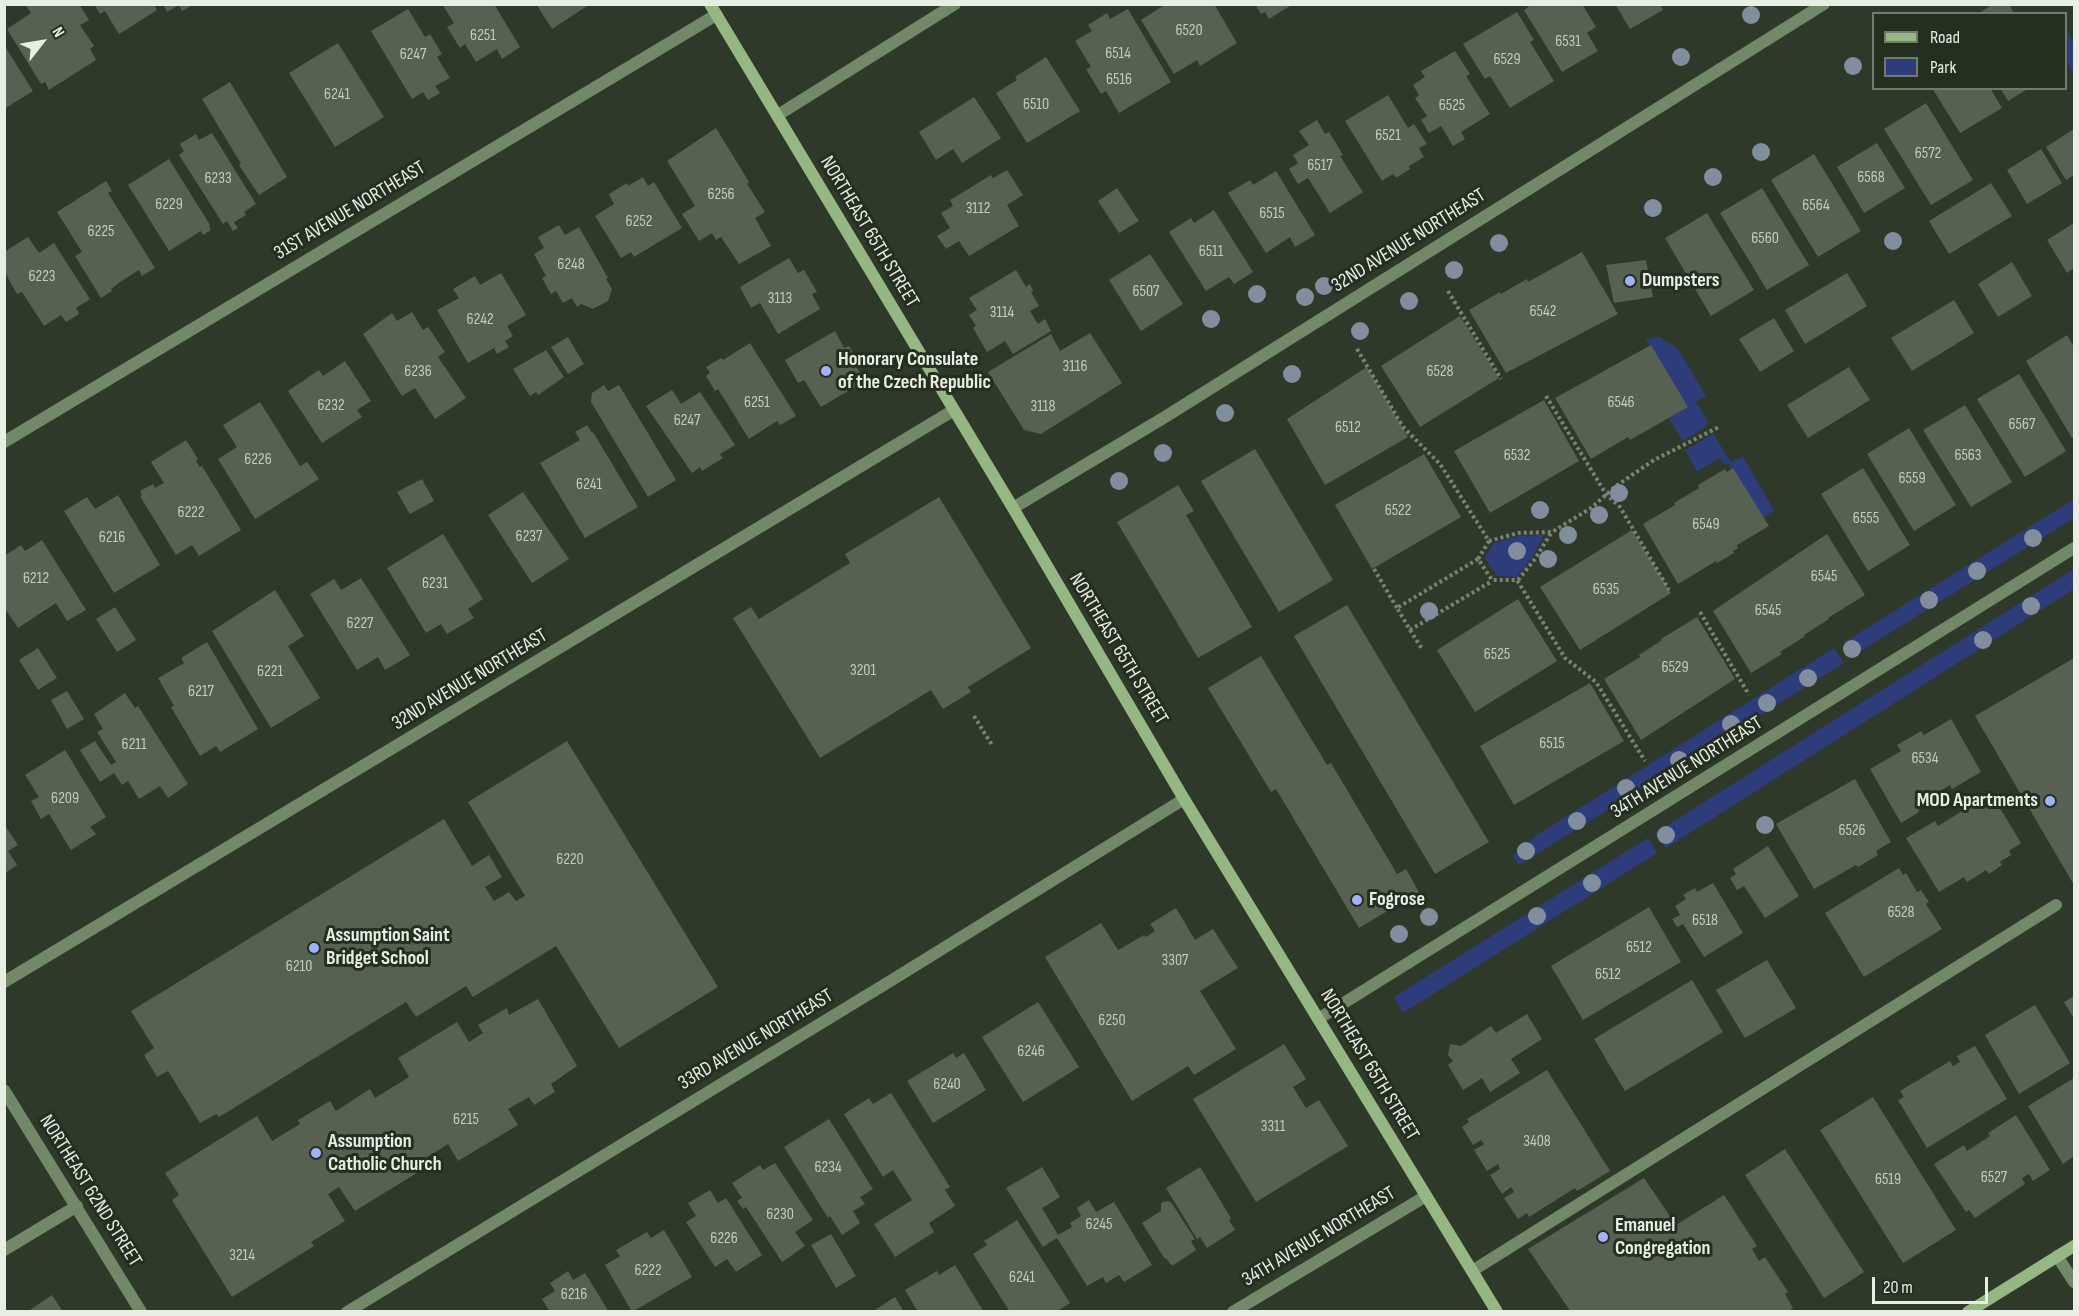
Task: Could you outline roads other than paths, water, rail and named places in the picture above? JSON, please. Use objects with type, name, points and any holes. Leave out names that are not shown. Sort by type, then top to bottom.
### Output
[{"type":"main road","name":"NORTHEAST 65TH STREET","points":[[713,10],[1013,508],[1184,799],[1497,1311]]},
{"type":"main road","points":[[1968,1311],[2074,1246]]},
{"type":"street","points":[[778,115],[955,4]]},
{"type":"street","name":"32ND AVENUE NORTHEAST","points":[[1013,508],[1175,410],[1824,4]]},
{"type":"street","name":"31ST AVENUE NORTHEAST","points":[[4,442],[713,10]]},
{"type":"street","name":"32ND AVENUE NORTHEAST","points":[[4,982],[954,410]]},
{"type":"street","name":"34TH AVENUE NORTHEAST","points":[[1318,1019],[2074,548]]},
{"type":"street","name":"33RD AVENUE NORTHEAST","points":[[347,1311],[892,980],[1184,799]]},
{"type":"street","points":[[1472,1271],[2056,905]]},
{"type":"street","name":"NORTHEAST 62ND STREET","points":[[4,1090],[141,1311]]},
{"type":"street","name":"34TH AVENUE NORTHEAST","points":[[1233,1311],[1426,1196]]},
{"type":"street","points":[[4,1250],[77,1206]]},
{"type":"street","points":[[2057,1256],[2074,1282]]},
{"type":"place","name":"Dumpsters","points":[[1630,281]]},
{"type":"place","name":"Honorary Consulate of the Czech Republic","points":[[826,371]]},
{"type":"place","name":"MOD Apartments","points":[[2050,801]]},
{"type":"place","name":"Fogrose","points":[[1357,900]]},
{"type":"place","name":"Assumption Saint Bridget School","points":[[314,948]]},
{"type":"place","name":"Assumption Catholic Church","points":[[316,1153]]},
{"type":"place","name":"Emanuel Congregation","points":[[1603,1237]]}]
